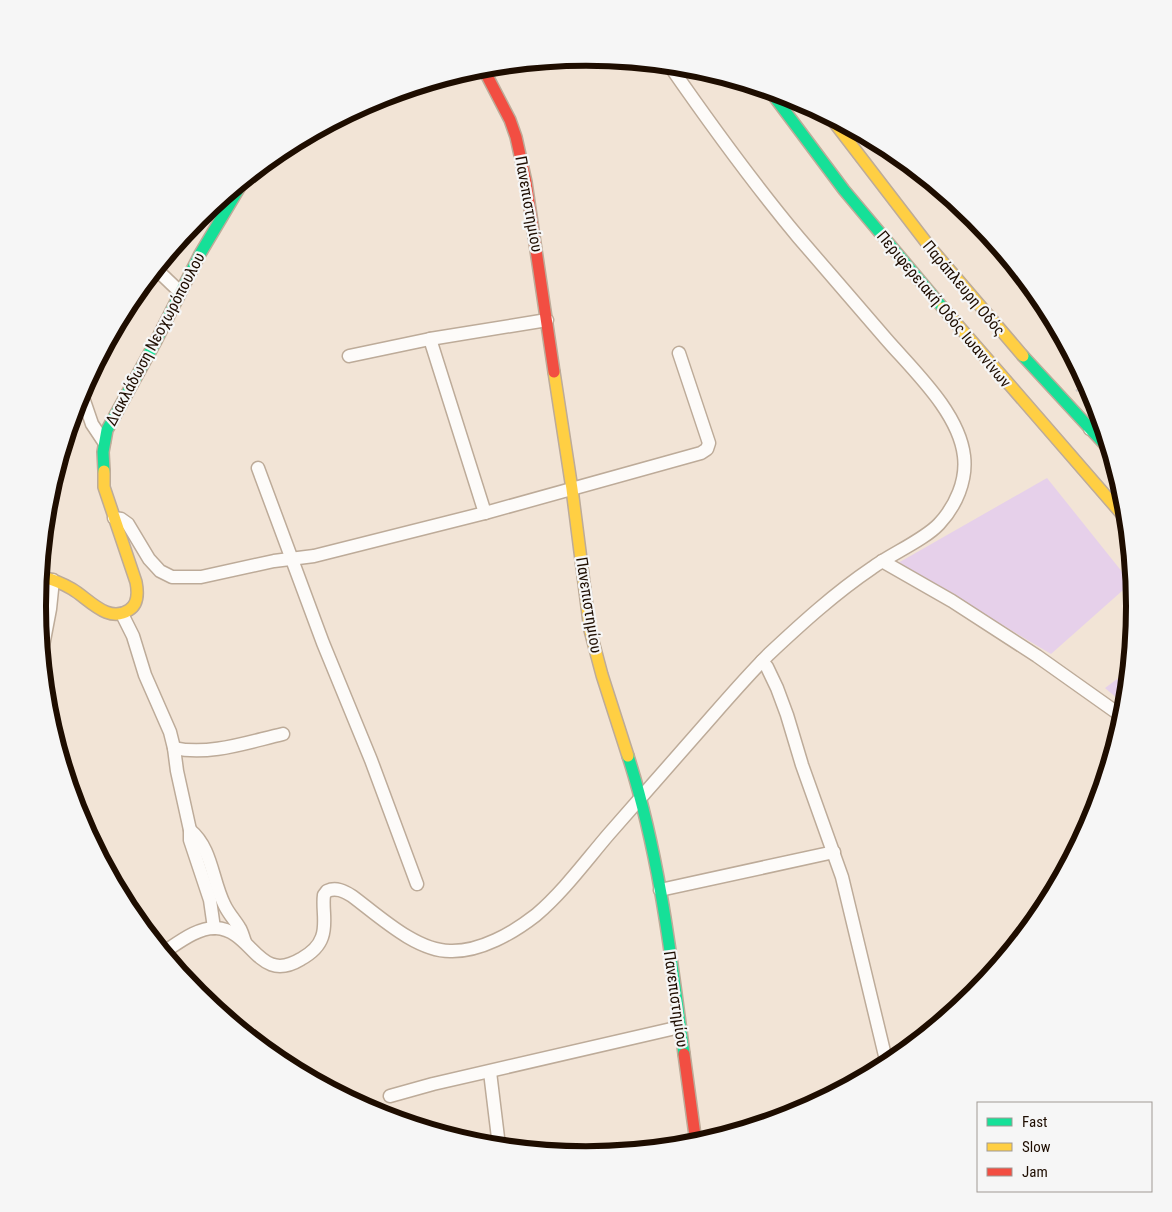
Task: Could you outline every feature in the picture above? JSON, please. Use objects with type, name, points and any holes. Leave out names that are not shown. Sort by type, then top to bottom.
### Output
[{"type":"main road","name":"Πανεπιστημίου","points":[[488,76],[510,120],[518,144],[531,211],[548,320],[590,630],[640,798],[660,890],[695,1134]]},
{"type":"main road","name":"Περιφερειακή Οδός Ιωαννίνων","points":[[778,102],[844,190],[986,359],[1116,508]]},
{"type":"main road","name":"Παράπλευρη Οδός","points":[[839,130],[921,238],[1006,338],[1094,424]]},
{"type":"main road","name":"Διακλάδωση Νεοχωρόπουλου","points":[[122,614],[130,611],[135,606],[137,592],[132,569],[104,487],[104,442],[107,430],[156,341],[200,254],[234,197]]},
{"type":"main road","points":[[47,578],[74,589],[107,613],[122,614]]},
{"type":"street","points":[[169,949],[205,930],[214,928],[228,932],[245,942],[259,958],[270,965],[284,966],[311,952],[321,940],[324,932],[324,895],[327,891],[334,889],[347,893],[406,935],[430,947],[446,951],[458,951],[490,942],[509,933],[537,914],[574,876],[640,798],[762,661],[803,622],[882,561],[934,529],[954,503],[963,481],[964,456],[954,425],[935,396],[763,194],[676,74]]},
{"type":"street","points":[[161,274],[180,292]]},
{"type":"street","points":[[349,356],[430,339],[548,320]]},
{"type":"street","points":[[430,339],[485,513]]},
{"type":"street","points":[[114,518],[121,519],[128,524],[154,566],[160,571],[172,577],[202,578],[266,562],[314,556],[485,513],[701,453],[707,449],[709,443],[678,352]]},
{"type":"street","points":[[86,403],[92,424],[104,442]]},
{"type":"street","points":[[258,468],[323,643],[371,760],[417,884]]},
{"type":"street","points":[[882,561],[952,601],[1037,656],[1115,711]]},
{"type":"street","points":[[47,578],[50,609],[47,627]]},
{"type":"street","points":[[122,614],[133,636],[144,675],[164,718],[174,748],[179,787],[190,830],[190,840],[212,905],[214,928]]},
{"type":"street","points":[[762,661],[767,667],[788,715],[802,765],[842,877],[885,1056]]},
{"type":"street","points":[[174,748],[187,751],[210,750],[283,734]]},
{"type":"street","points":[[190,830],[197,837],[207,854],[221,899],[240,929],[245,942]]},
{"type":"street","points":[[660,890],[834,852]]},
{"type":"street","points":[[390,1096],[680,1027]]},
{"type":"street","points":[[490,1072],[498,1138]]},
{"type":"shaded area","points":[[1047,478],[1125,576],[1125,588],[1051,654],[898,563]]},
{"type":"shaded area","points":[[1121,676],[1117,698],[1105,688]]},
{"type":"traffic: fast","points":[[778,102],[844,190],[943,308]]},
{"type":"traffic: fast","points":[[104,471],[103,452],[107,430],[156,341],[200,254],[234,197]]},
{"type":"traffic: fast","points":[[1023,356],[1098,437]]},
{"type":"traffic: fast","points":[[628,756],[639,792],[656,866],[669,942],[684,1054]]},
{"type":"traffic: slow","points":[[840,130],[929,246],[1023,356]]},
{"type":"traffic: slow","points":[[943,308],[1116,508]]},
{"type":"traffic: slow","points":[[554,372],[572,489],[590,630],[602,675],[628,756]]},
{"type":"traffic: slow","points":[[47,578],[68,587],[106,612],[121,614],[135,604],[137,594],[136,582],[104,487],[104,471]]},
{"type":"traffic: jam","points":[[487,76],[510,120],[516,137],[526,182],[554,372]]},
{"type":"traffic: jam","points":[[684,1054],[695,1134]]}]
